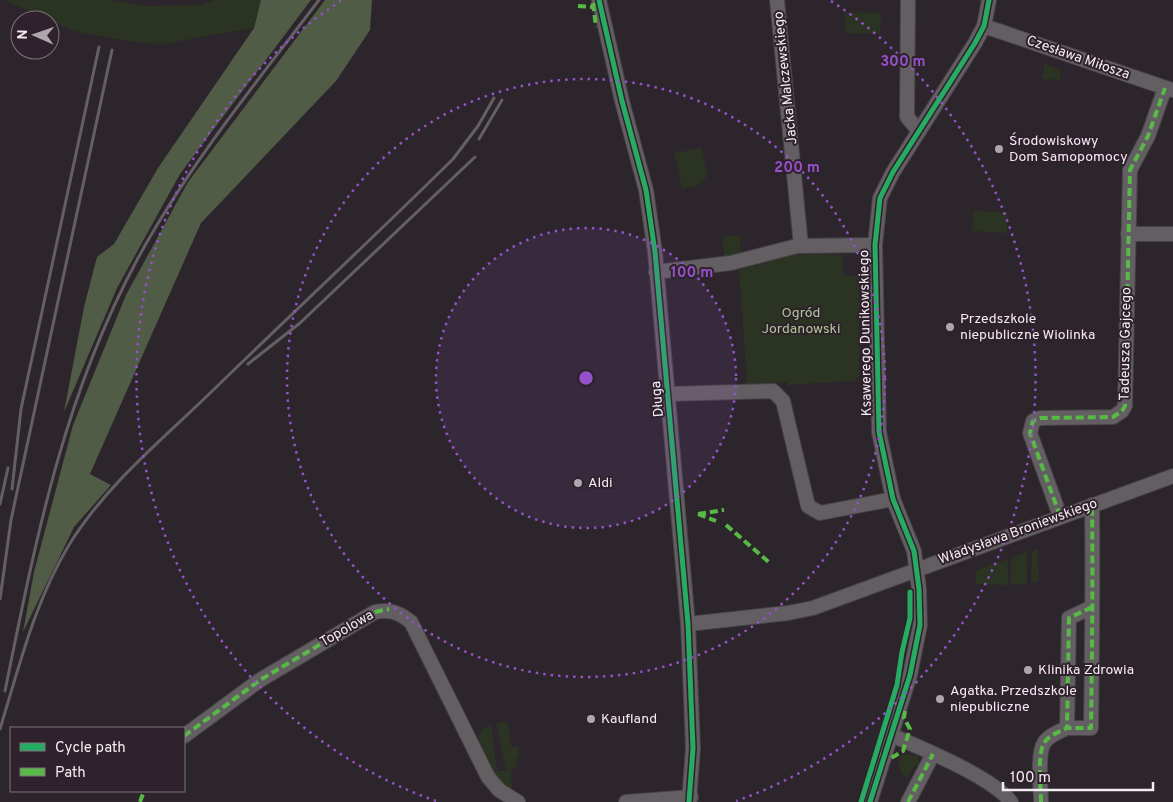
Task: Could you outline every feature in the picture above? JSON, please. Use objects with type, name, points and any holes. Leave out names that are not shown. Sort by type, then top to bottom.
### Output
[{"type":"street","name":"Długa","points":[[599,0],[622,101],[646,190],[656,272],[669,394],[688,624],[693,748],[690,799]]},
{"type":"street","name":"Jacka Malczewskiego","points":[[777,0],[801,246]]},
{"type":"street","points":[[908,0],[907,117],[919,131]]},
{"type":"street","name":"Ksawerego Dunikowskiego","points":[[870,802],[910,675],[920,624],[917,569],[914,551],[893,499],[880,432],[875,245],[880,198],[893,172],[984,26],[989,0]]},
{"type":"street","name":"Czesława Miłosza","points":[[984,26],[1169,89]]},
{"type":"street","name":"Tadeusza Gajcego","points":[[1060,516],[1030,433],[1031,427],[1033,421],[1040,418],[1113,416],[1122,411],[1125,406],[1130,170],[1169,89]]},
{"type":"street","points":[[1128,234],[1173,234]]},
{"type":"street","points":[[656,272],[731,263],[801,246],[875,245]]},
{"type":"street","points":[[669,394],[773,391],[783,401],[808,506],[820,514],[893,499]]},
{"type":"street","name":"Władysława Broniewskiego","points":[[688,624],[788,613],[813,608],[1173,476]]},
{"type":"street","points":[[1041,802],[1041,755],[1043,744],[1052,736],[1067,728],[1091,728],[1092,505]]},
{"type":"street","points":[[1067,728],[1069,618],[1092,607]]},
{"type":"street","name":"Topolowa","points":[[185,735],[260,680],[375,612],[389,610],[401,614],[411,622],[488,777],[499,790],[518,802]]},
{"type":"street","points":[[891,736],[933,754],[1002,791],[1011,802]]},
{"type":"street","points":[[908,802],[933,754]]},
{"type":"street","points":[[626,802],[690,799]]},
{"type":"green space","points":[[4,0],[113,0],[145,6],[200,5],[215,0],[261,0],[254,28],[162,44],[133,42],[74,31],[60,25],[60,10],[27,10]]},
{"type":"green space","points":[[261,0],[311,0],[180,174],[117,288],[64,412],[84,307],[97,257],[114,244],[158,168],[254,28]]},
{"type":"green space","points":[[325,0],[372,0],[370,30],[336,81],[201,223],[90,474],[111,485],[74,527],[23,632],[34,572],[73,425],[126,295],[188,182]]},
{"type":"green space","points":[[845,12],[881,13],[880,34],[845,33]]},
{"type":"green space","points":[[1044,63],[1061,70],[1060,80],[1043,79]]},
{"type":"green space","points":[[701,148],[708,175],[699,185],[682,188],[674,153]]},
{"type":"green space","points":[[973,211],[1008,212],[1007,233],[972,231]]},
{"type":"green space","points":[[725,236],[740,236],[741,254],[724,258],[723,241]]},
{"type":"green space","name":"Ogród Jordanowski","points":[[794,255],[843,255],[843,275],[859,276],[859,376],[854,381],[787,385],[787,382],[747,384],[739,270]]},
{"type":"green space","points":[[1038,549],[1039,581],[1031,583],[1032,551]]},
{"type":"green space","points":[[1027,552],[1027,585],[1010,584],[1011,558]]},
{"type":"green space","points":[[1008,559],[1008,585],[976,584],[976,570]]},
{"type":"green space","points":[[508,722],[511,747],[518,747],[519,757],[516,758],[517,768],[511,769],[512,789],[510,792],[486,762],[479,744],[479,736],[482,729],[491,725],[497,771],[506,771],[496,723]]},
{"type":"green space","points":[[906,754],[917,756],[920,763],[919,767],[915,765],[908,778],[903,775],[898,764],[900,756]]},
{"type":"railway","points":[[5,691],[28,579],[55,470],[71,417],[111,312],[137,260],[178,192],[223,126],[319,0]]},
{"type":"railway","points":[[12,489],[21,409],[99,47]]},
{"type":"railway","points":[[0,599],[11,520],[112,50]]},
{"type":"railway","points":[[0,729],[37,611],[57,566],[69,545],[98,504],[132,467],[453,159],[478,126],[494,98]]},
{"type":"railway","points":[[479,139],[502,100]]},
{"type":"railway","points":[[248,364],[300,323],[475,157]]},
{"type":"railway","points":[[0,504],[8,468]]},
{"type":"marked path","points":[[593,3],[596,27]]},
{"type":"marked path","points":[[578,6],[593,7]]},
{"type":"marked path","points":[[1060,516],[1030,433],[1033,421],[1040,418],[1113,417],[1122,411],[1125,406],[1130,170],[1148,136],[1165,88]]},
{"type":"marked path","points":[[1092,505],[1092,589],[1091,728],[1067,728],[1069,618],[1092,607]]},
{"type":"marked path","points":[[698,514],[724,510]]},
{"type":"marked path","points":[[698,514],[716,521]]},
{"type":"marked path","points":[[726,525],[771,564]]},
{"type":"marked path","points":[[185,735],[260,680],[375,612],[389,609]]},
{"type":"marked path","points":[[880,755],[891,758],[903,751],[910,729],[904,718],[905,710],[903,709]]},
{"type":"marked path","points":[[1041,802],[1040,763],[1042,748],[1049,738],[1067,728]]},
{"type":"marked path","points":[[908,802],[933,754]]},
{"type":"marked path","points":[[140,802],[144,792]]},
{"type":"cycle path","points":[[599,0],[622,101],[646,190],[655,252],[688,624],[693,748],[689,802]]},
{"type":"cycle path","points":[[870,802],[910,675],[920,625],[919,589],[914,551],[893,499],[879,432],[875,245],[880,198],[893,172],[975,43],[984,26],[989,0]]},
{"type":"cycle path","points":[[861,802],[897,685],[910,618],[910,592]]},
{"type":"place","name":"Środowiskowy Dom Samopomocy","points":[[999,149]]},
{"type":"place","name":"Przedszkole niepubliczne Wiolinka","points":[[950,327]]},
{"type":"place","name":"Aldi","points":[[578,483]]},
{"type":"place","name":"Klinika Zdrowia","points":[[1028,670]]},
{"type":"place","name":"Agatka. Przedszkole niepubliczne","points":[[940,699]]},
{"type":"place","name":"Kaufland","points":[[591,719]]}]
